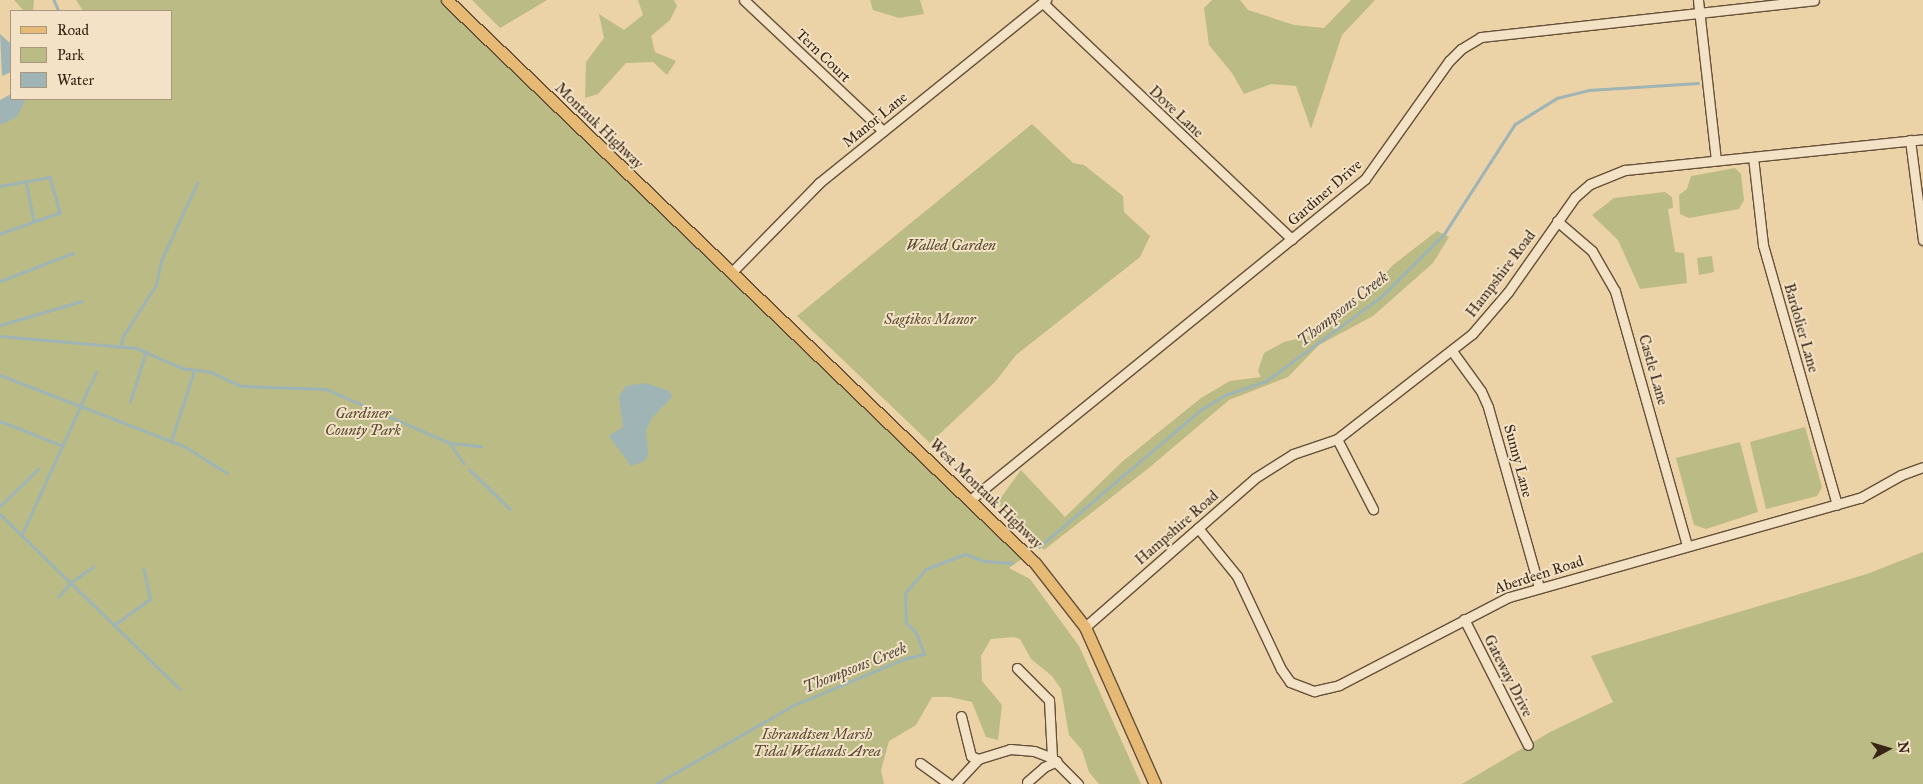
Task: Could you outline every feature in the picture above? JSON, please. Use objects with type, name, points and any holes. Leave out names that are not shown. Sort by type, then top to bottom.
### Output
[{"type":"main road","name":"Montauk Highway","points":[[447,0],[732,273]]},
{"type":"main road","name":"West Montauk Highway","points":[[732,273],[1035,563],[1085,627],[1155,784]]},
{"type":"street","name":"Tern Court","points":[[744,0],[883,131]]},
{"type":"street","points":[[1698,0],[1716,160]]},
{"type":"street","name":"Gardiner Drive","points":[[970,500],[1365,179],[1449,61],[1461,49],[1481,36],[1814,0]]},
{"type":"street","name":"Manor Lane","points":[[732,273],[819,182],[1044,2]]},
{"type":"street","name":"Dove Lane","points":[[1044,2],[1292,239]]},
{"type":"street","name":"Hampshire Road","points":[[1085,627],[1275,463],[1293,454],[1337,439],[1452,351],[1485,322],[1574,196],[1608,174],[1716,160],[1923,138]]},
{"type":"street","points":[[1910,140],[1923,240]]},
{"type":"street","name":"Bardolier Lane","points":[[1753,157],[1763,245],[1837,504]]},
{"type":"street","name":"Castle Lane","points":[[1557,222],[1592,251],[1615,290],[1687,545]]},
{"type":"street","name":"Sunny Lane","points":[[1452,351],[1482,391],[1488,407],[1539,587]]},
{"type":"street","points":[[1337,439],[1373,509]]},
{"type":"street","name":"Aberdeen Road","points":[[1198,528],[1237,576],[1280,669],[1290,682],[1300,688],[1314,692],[1339,685],[1509,597],[1687,545],[1860,498],[1901,475],[1923,467]]},
{"type":"street","name":"Gateway Drive","points":[[1464,619],[1528,745]]},
{"type":"street","points":[[1017,668],[1050,700],[1054,760]]},
{"type":"street","points":[[961,716],[971,756],[978,759]]},
{"type":"street","points":[[955,784],[978,759],[1010,749],[1034,750],[1054,760],[1078,784]]},
{"type":"street","points":[[1026,782],[1054,760]]},
{"type":"street","points":[[920,763],[949,784]]},
{"type":"green space","points":[[14,0],[34,0],[33,10],[23,10]]},
{"type":"green space","name":"Gardiner County Park","points":[[76,0],[447,0],[1029,554],[1009,568],[1030,579],[1079,646],[1141,784],[1099,784],[1089,772],[1082,750],[1069,735],[1061,689],[1052,676],[1031,659],[1020,639],[1014,637],[991,639],[981,656],[982,681],[1002,705],[998,740],[986,737],[972,702],[950,697],[932,697],[916,725],[889,741],[881,770],[884,784],[0,784],[0,113],[11,100],[172,100],[172,10],[82,10]]},
{"type":"green space","points":[[472,0],[547,0],[500,28]]},
{"type":"green space","points":[[638,0],[674,0],[677,6],[670,20],[651,36],[655,52],[676,61],[667,75],[653,62],[626,63],[598,94],[585,98],[586,62],[604,38],[599,14],[624,30],[643,15]]},
{"type":"green space","points":[[870,0],[920,0],[924,14],[899,18],[873,10]]},
{"type":"green space","points":[[1212,0],[1240,0],[1248,10],[1294,25],[1324,28],[1351,0],[1375,0],[1342,35],[1311,129],[1296,86],[1271,84],[1244,94],[1232,73],[1209,45],[1204,8]]},
{"type":"green space","name":"Sagtikos Manor","points":[[1032,124],[1073,163],[1084,165],[1123,196],[1124,212],[1150,236],[1140,257],[1016,355],[995,382],[930,443],[797,316]]},
{"type":"green space","points":[[1735,168],[1741,174],[1744,200],[1739,209],[1689,218],[1680,214],[1679,195],[1687,189],[1691,176]]},
{"type":"green space","points":[[1665,192],[1672,197],[1673,208],[1668,209],[1675,252],[1684,253],[1687,283],[1640,289],[1618,240],[1592,215],[1614,198]]},
{"type":"green space","points":[[1437,231],[1449,237],[1433,263],[1373,316],[1319,345],[1288,377],[1229,400],[1150,467],[1044,550],[997,503],[1021,470],[1065,517],[1123,461],[1201,398],[1230,381],[1261,377],[1258,371],[1264,353],[1284,342],[1318,334],[1367,294],[1393,265]]},
{"type":"green space","points":[[1712,256],[1714,272],[1699,275],[1697,258]]},
{"type":"green space","points":[[1805,427],[1822,487],[1817,496],[1766,509],[1750,442]]},
{"type":"green space","points":[[1740,442],[1758,512],[1706,529],[1694,525],[1676,458]]},
{"type":"green space","points":[[1923,552],[1923,784],[1462,784],[1552,731],[1613,702],[1591,656],[1867,574]]},
{"type":"water","points":[[0,34],[10,43],[10,72],[2,76]]},
{"type":"water","points":[[10,95],[10,100],[26,100],[17,117],[0,125],[0,100]]},
{"type":"water","points":[[645,383],[670,391],[672,397],[652,418],[646,430],[648,454],[645,461],[631,466],[609,436],[623,427],[619,396],[626,386]]},
{"type":"waterway","points":[[54,0],[59,10]]},
{"type":"waterway","name":"Thompsons Creek","points":[[1039,547],[1202,409],[1225,395],[1266,381],[1382,296],[1444,234],[1515,124],[1557,98],[1589,90],[1698,83]]},
{"type":"waterway","points":[[0,186],[50,177],[60,213],[0,234]]},
{"type":"waterway","points":[[26,181],[34,221]]},
{"type":"waterway","points":[[121,345],[123,336],[156,285],[161,261],[197,183]]},
{"type":"waterway","points":[[0,281],[73,253]]},
{"type":"waterway","points":[[0,325],[82,301]]},
{"type":"waterway","points":[[0,336],[136,348],[182,368],[211,372],[241,386],[326,389],[450,443],[464,464]]},
{"type":"waterway","points":[[130,402],[146,351]]},
{"type":"waterway","points":[[171,441],[194,371]]},
{"type":"waterway","points":[[21,536],[96,372]]},
{"type":"waterway","points":[[0,375],[184,446],[227,473]]},
{"type":"waterway","points":[[0,421],[61,445]]},
{"type":"waterway","points":[[450,443],[481,446]]},
{"type":"waterway","points":[[0,506],[38,469]]},
{"type":"waterway","points":[[469,469],[510,509]]},
{"type":"waterway","points":[[0,514],[180,689]]},
{"type":"waterway","name":"Thompsons Creek","points":[[656,784],[792,706],[904,659],[924,654],[916,633],[906,623],[905,593],[926,569],[965,554],[984,561],[1012,563]]},
{"type":"waterway","points":[[58,597],[70,583],[93,567]]},
{"type":"waterway","points":[[114,625],[150,599],[144,570]]},
{"type":"park label","name":"Walled Garden","points":[[951,246]]},
{"type":"park label","name":"Isbrandtsen Marsh Tidal Wetlands Area","points":[[817,742]]}]
